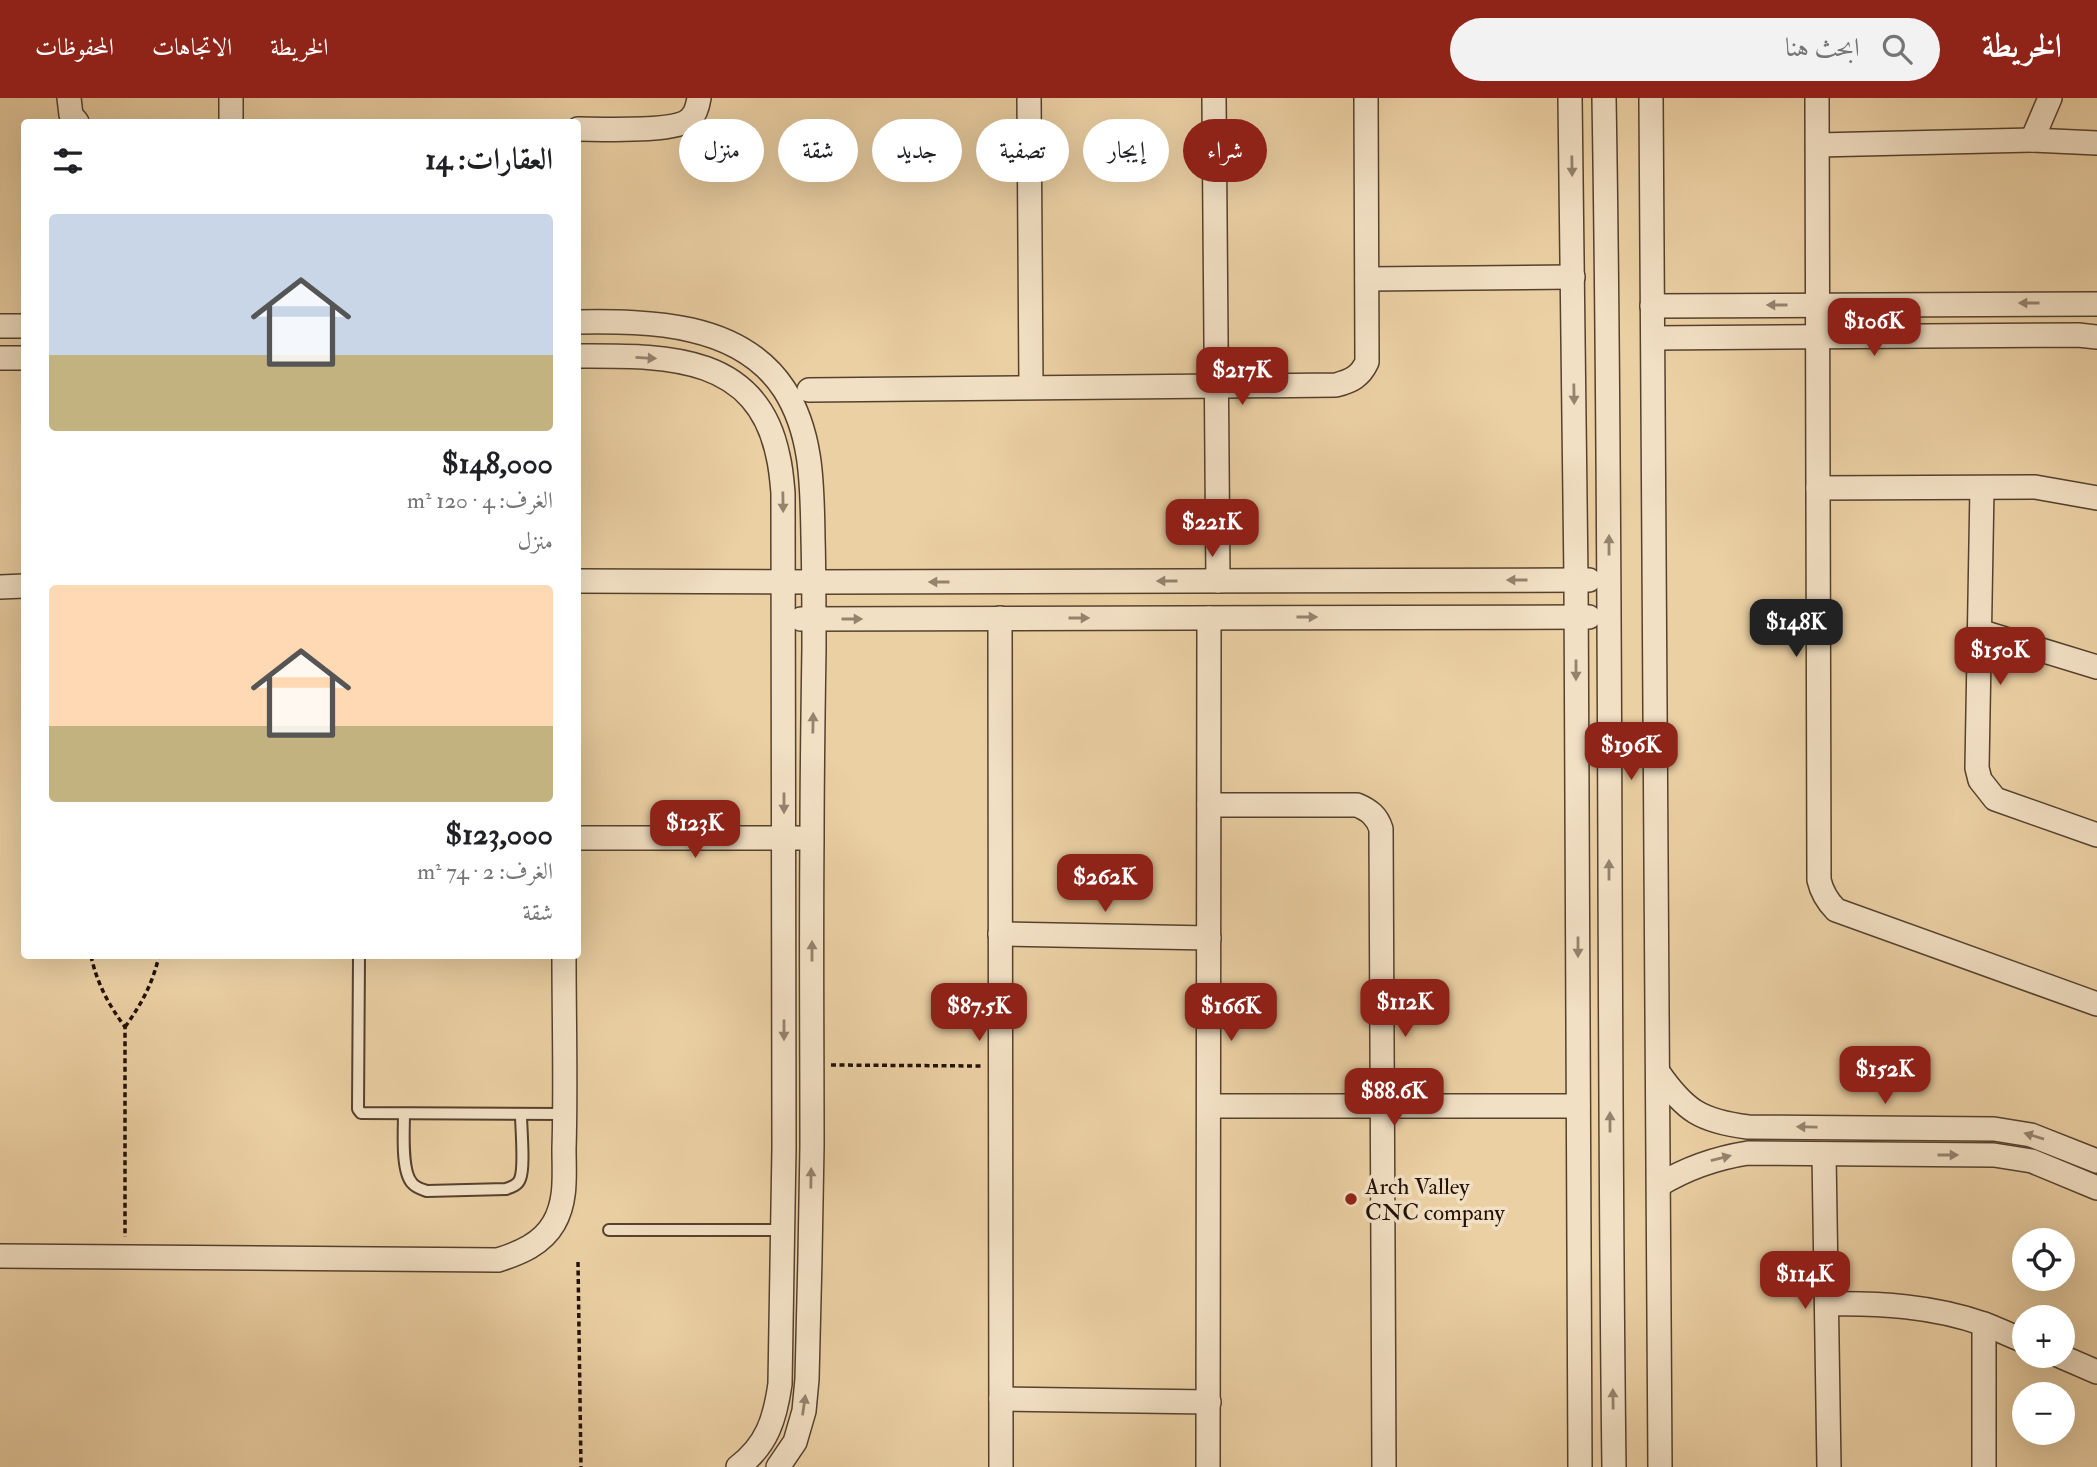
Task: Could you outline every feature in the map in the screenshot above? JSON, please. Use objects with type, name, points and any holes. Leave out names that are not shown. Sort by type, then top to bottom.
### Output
[{"type":"street","points":[[69,98],[71,115],[74,119]]},
{"type":"street","points":[[230,98],[231,119]]},
{"type":"street","points":[[581,129],[650,129],[678,126],[691,119],[699,98]]},
{"type":"street","points":[[1029,98],[1031,387]]},
{"type":"street","points":[[1214,98],[1218,581]]},
{"type":"street","points":[[809,390],[1336,385],[1356,378],[1367,362],[1366,98]]},
{"type":"street","points":[[1570,98],[1576,580],[1580,1467]]},
{"type":"street","points":[[1604,98],[1614,1467]]},
{"type":"street","points":[[1651,98],[1661,1467]]},
{"type":"street","points":[[1817,98],[1819,880],[1822,891],[1836,910],[2097,1004]]},
{"type":"street","points":[[2032,139],[2050,98]]},
{"type":"street","points":[[1818,145],[2032,139],[2097,143]]},
{"type":"street","points":[[1573,212],[1606,212]]},
{"type":"street","points":[[1367,279],[1573,277]]},
{"type":"street","points":[[1652,306],[2097,304]]},
{"type":"street","points":[[581,322],[614,321],[703,332],[744,351],[783,387],[802,425],[809,458],[814,619],[812,1148],[807,1379],[804,1411],[795,1442],[778,1467]]},
{"type":"street","points":[[0,326],[21,326]]},
{"type":"street","points":[[1653,338],[2097,337]]},
{"type":"street","points":[[581,356],[682,360],[710,368],[734,382],[755,402],[769,426],[778,454],[783,493],[784,582],[784,1148],[780,1384],[777,1408],[770,1429],[748,1463]]},
{"type":"street","points":[[0,358],[21,358]]},
{"type":"street","points":[[1818,488],[2035,488],[2097,498]]},
{"type":"street","points":[[1982,488],[1977,768],[1980,780],[1995,799],[2097,835]]},
{"type":"street","points":[[581,580],[1609,580]]},
{"type":"street","points":[[1335,581],[1336,617]]},
{"type":"street","points":[[1033,582],[1035,618]]},
{"type":"street","points":[[0,587],[21,586]]},
{"type":"street","points":[[783,619],[1609,617]]},
{"type":"street","points":[[1000,618],[1001,1467]]},
{"type":"street","points":[[1208,1467],[1209,618]]},
{"type":"street","points":[[1979,631],[2097,667]]},
{"type":"street","points":[[1209,806],[1348,804],[1365,808],[1379,820],[1384,1467]]},
{"type":"street","points":[[581,838],[812,838]]},
{"type":"street","points":[[1578,906],[1609,905]]},
{"type":"street","points":[[1000,934],[1209,938]]},
{"type":"street","points":[[0,1256],[498,1260],[519,1254],[538,1242],[553,1225],[563,1205],[566,1114],[564,959]]},
{"type":"street","points":[[1658,1072],[1674,1095],[1695,1112],[1721,1123],[1748,1126],[1994,1129],[2031,1135],[2097,1161]]},
{"type":"street","points":[[1209,1106],[1578,1106]]},
{"type":"street","points":[[784,1148],[812,1148]]},
{"type":"street","points":[[1658,1185],[1719,1157],[1748,1153],[2014,1157],[2097,1188]]},
{"type":"street","points":[[1824,1154],[1829,1467]]},
{"type":"street","points":[[1579,1170],[1610,1168]]},
{"type":"street","points":[[1826,1304],[1906,1307],[1945,1313],[2012,1336]]},
{"type":"street","points":[[1984,1324],[1984,1467]]},
{"type":"street","points":[[2075,1362],[2097,1372]]},
{"type":"street","points":[[1001,1399],[1209,1402]]},
{"type":"lane","points":[[359,959],[359,1111],[363,1114],[566,1114]]},
{"type":"lane","points":[[404,1114],[406,1173],[418,1189],[427,1191],[506,1189],[514,1186],[520,1180],[521,1114]]},
{"type":"lane","points":[[609,1230],[783,1230]]},
{"type":"path","points":[[92,959],[108,1003],[125,1027]]},
{"type":"path","points":[[125,1257],[125,1027],[142,1003],[158,959]]},
{"type":"path","points":[[812,1065],[1000,1066]]},
{"type":"path","points":[[579,1262],[581,1467]]},
{"type":"place","name":"Arch Valley CNC company","points":[[1351,1199]]}]
